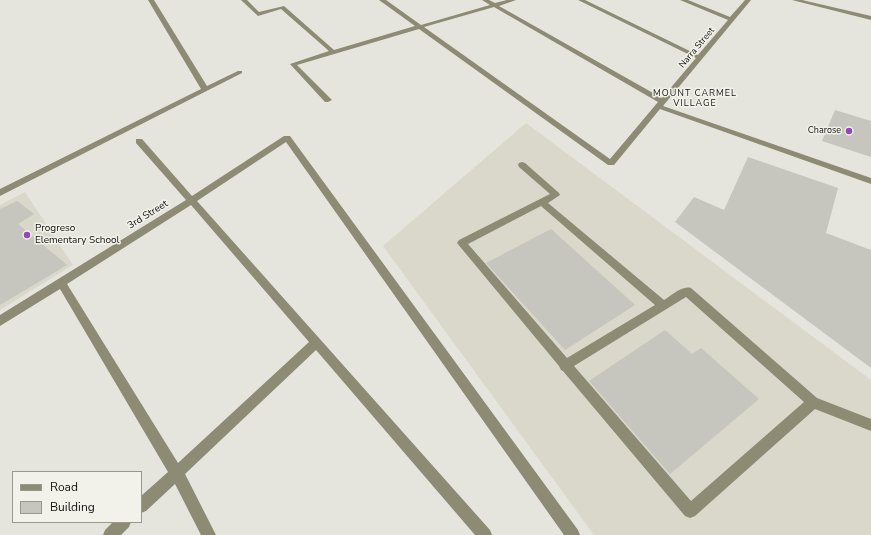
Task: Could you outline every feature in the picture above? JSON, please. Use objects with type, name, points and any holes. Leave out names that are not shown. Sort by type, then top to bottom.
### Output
[{"type":"street","points":[[151,0],[205,89]]},
{"type":"street","points":[[244,0],[258,14],[282,8],[333,52]]},
{"type":"street","points":[[382,0],[419,28]]},
{"type":"street","points":[[485,0],[661,104],[871,181]]},
{"type":"street","points":[[328,100],[293,64],[513,0]]},
{"type":"street","points":[[581,0],[700,58]]},
{"type":"street","points":[[683,0],[732,20]]},
{"type":"street","name":"Narra Street","points":[[419,28],[611,163],[748,0]]},
{"type":"street","points":[[795,0],[871,18]]},
{"type":"street","points":[[0,193],[240,72]]},
{"type":"street","name":"3rd Street","points":[[0,321],[191,201],[287,138],[573,535]]},
{"type":"street","points":[[139,141],[485,535]]},
{"type":"street","points":[[522,165],[556,195],[462,243],[547,342],[565,366],[690,511],[813,402]]},
{"type":"street","points":[[542,202],[662,305]]},
{"type":"street","points":[[61,282],[176,472],[209,535]]},
{"type":"street","points":[[565,366],[687,290],[813,402],[871,425]]},
{"type":"street","points":[[142,505],[316,343]]},
{"type":"street","points":[[110,535],[123,523]]},
{"type":"shaded area","points":[[526,123],[871,380],[871,535],[594,535],[383,246]]},
{"type":"shaded area","name":"Progreso Elementary School","points":[[25,192],[73,265],[0,310],[0,205]]},
{"type":"building","name":"Charose","points":[[835,110],[871,121],[871,157],[822,141]]},
{"type":"building","points":[[748,157],[838,188],[826,233],[871,250],[871,368],[675,222],[694,197],[724,210]]},
{"type":"building","name":"Progreso Elementary School","points":[[17,201],[34,214],[18,224],[67,265],[0,305],[0,209]]},
{"type":"building","points":[[551,229],[635,305],[565,350],[486,263]]},
{"type":"building","points":[[665,330],[692,354],[701,348],[759,399],[670,474],[589,381]]},
{"type":"place","name":"Charose","points":[[849,131]]},
{"type":"place","name":"Progreso Elementary School","points":[[27,235]]},
{"type":"district","name":"MOUNT CARMEL VILLAGE","points":[[695,100]]}]
